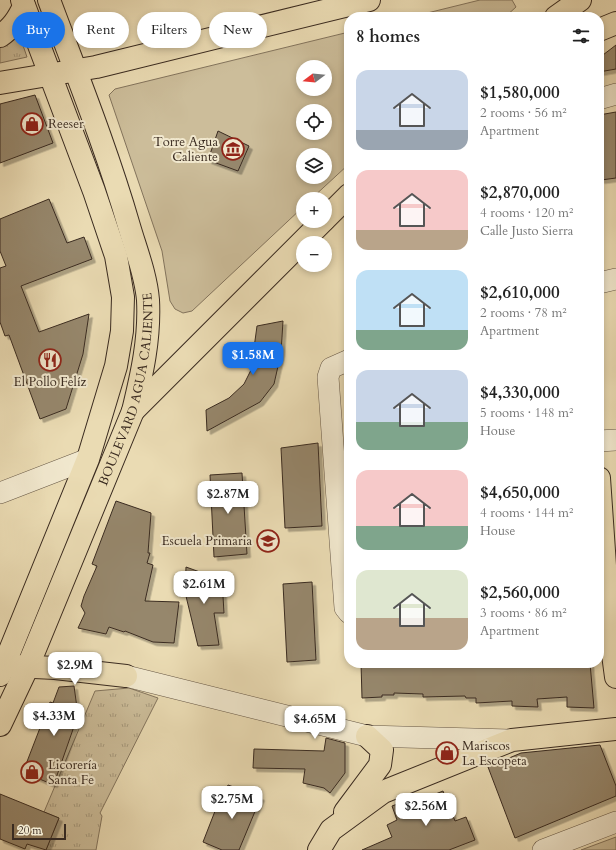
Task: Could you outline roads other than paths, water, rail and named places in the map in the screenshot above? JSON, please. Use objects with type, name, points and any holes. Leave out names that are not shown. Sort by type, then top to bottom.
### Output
[{"type":"main road","name":"BOULEVARD AGUA CALIENTE","points":[[0,726],[28,666],[133,411],[142,376],[149,333],[148,298],[142,271],[121,200],[49,0]]},
{"type":"main road","points":[[0,83],[75,70],[369,0]]},
{"type":"main road","points":[[558,11],[580,0]]},
{"type":"main road","name":"BOULEVARD AGUA CALIENTE","points":[[2,671],[88,458],[116,366],[122,331],[123,297],[116,256],[23,3]]},
{"type":"main road","points":[[0,36],[9,30],[18,20],[23,3]]},
{"type":"main road","points":[[604,28],[616,23]]},
{"type":"main road","points":[[332,212],[344,200]]},
{"type":"main road","points":[[88,458],[316,228]]},
{"type":"main road","points":[[604,559],[608,624],[616,677]]},
{"type":"main road","points":[[2,671],[28,666],[126,676]]},
{"type":"main road","points":[[332,830],[383,792],[512,740],[616,728]]},
{"type":"main road","points":[[319,850],[380,764],[382,750],[366,736]]},
{"type":"street","points":[[604,98],[616,94]]},
{"type":"street","points":[[604,282],[616,279]]},
{"type":"street","points":[[340,364],[328,377],[341,447],[344,568]]},
{"type":"street","points":[[604,441],[616,440]]},
{"type":"street","points":[[0,493],[88,458]]},
{"type":"street","points":[[126,676],[366,736],[512,740]]},
{"type":"street","points":[[543,850],[616,822]]},
{"type":"place","name":"Reeser","points":[[32,124]]},
{"type":"place","name":"Torre Agua Caliente","points":[[233,149]]},
{"type":"place","name":"El Pollo Felíz","points":[[50,360]]},
{"type":"place","name":"Escuela Primaria","points":[[268,541]]},
{"type":"place","name":"Mariscos La Escopeta","points":[[447,753]]},
{"type":"place","name":"Licorería Santa Fe","points":[[32,772]]}]
